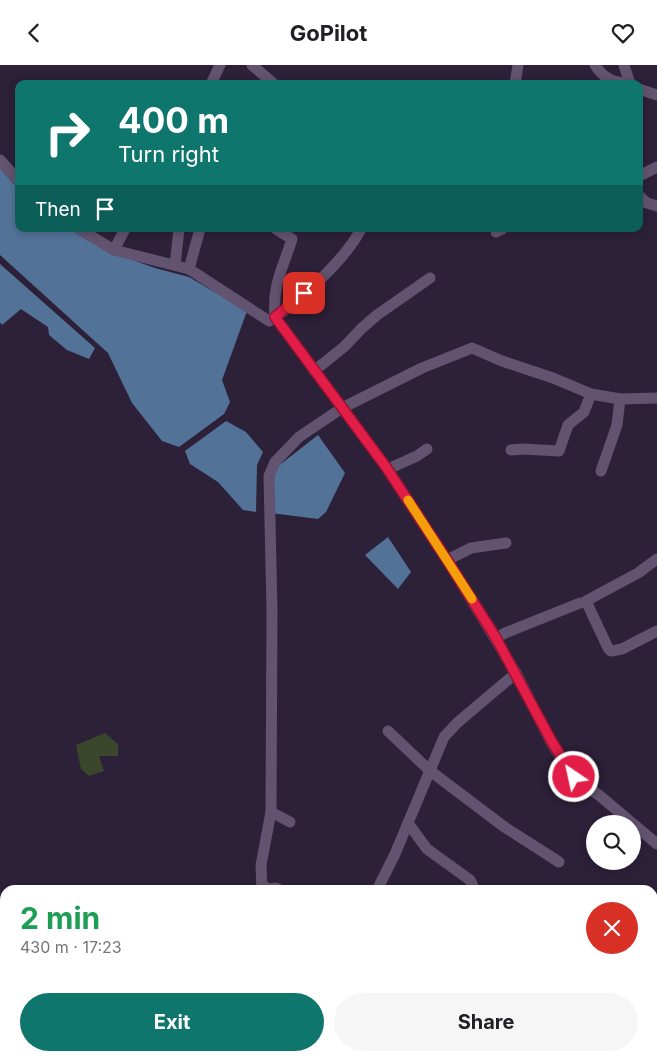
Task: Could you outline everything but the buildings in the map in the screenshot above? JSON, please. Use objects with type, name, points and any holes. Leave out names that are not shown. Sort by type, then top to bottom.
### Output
[{"type":"street","points":[[214,80],[220,65]]},
{"type":"street","points":[[252,65],[269,80]]},
{"type":"street","points":[[515,80],[518,65]]},
{"type":"street","points":[[595,65],[603,76],[612,80]]},
{"type":"street","points":[[624,65],[631,80]]},
{"type":"street","points":[[643,89],[657,95]]},
{"type":"street","points":[[0,160],[15,177]]},
{"type":"street","points":[[643,174],[657,167]]},
{"type":"street","points":[[643,200],[657,206]]},
{"type":"street","points":[[85,232],[114,250],[189,269],[269,321],[313,285],[350,247],[359,232]]},
{"type":"street","points":[[114,250],[123,232]]},
{"type":"street","points":[[175,265],[179,232]]},
{"type":"street","points":[[189,269],[199,232]]},
{"type":"street","points":[[281,232],[292,239]]},
{"type":"street","points":[[296,232],[276,283],[275,317],[388,469],[447,560],[496,638],[569,771],[657,844]]},
{"type":"street","points":[[314,371],[345,346],[376,315],[430,278]]},
{"type":"street","points":[[262,885],[261,865],[272,811],[272,611],[268,476],[274,462],[299,437],[342,408],[422,368],[472,348],[590,394],[620,399],[657,398]]},
{"type":"street","points":[[511,450],[560,451],[568,425],[584,411],[590,394]]},
{"type":"street","points":[[601,471],[617,425],[620,399]]},
{"type":"street","points":[[388,469],[417,456],[426,449]]},
{"type":"street","points":[[447,560],[471,548],[506,543]]},
{"type":"street","points":[[657,559],[638,573],[586,601],[611,651],[622,649],[657,631]]},
{"type":"street","points":[[496,638],[504,633],[580,603]]},
{"type":"street","points":[[380,885],[395,854],[444,737],[448,731],[516,673]]},
{"type":"street","points":[[388,731],[429,770],[503,826],[560,862]]},
{"type":"street","points":[[272,811],[290,821]]},
{"type":"street","points":[[408,823],[427,849],[470,880],[472,885]]},
{"type":"green space","points":[[105,733],[118,744],[118,756],[99,756],[104,771],[89,776],[81,769],[76,745]]},
{"type":"water","points":[[0,168],[15,185],[15,232],[78,232],[113,253],[155,268],[189,277],[247,311],[222,380],[230,402],[224,414],[179,447],[162,441],[132,403],[108,353],[0,255]]},
{"type":"water","points":[[0,264],[95,348],[89,359],[67,350],[49,335],[48,327],[21,309],[2,325],[0,322]]},
{"type":"water","points":[[226,421],[246,432],[263,452],[257,465],[256,512],[243,510],[218,482],[190,464],[185,451]]},
{"type":"water","points":[[318,435],[345,473],[326,512],[318,519],[271,513],[270,481],[277,467]]},
{"type":"water","points":[[388,537],[411,572],[398,589],[365,555]]},
{"type":"slow traffic","points":[[408,500],[472,599]]},
{"type":"route","points":[[304,293],[275,317],[386,467],[447,560],[496,638],[552,742],[574,777]]}]
